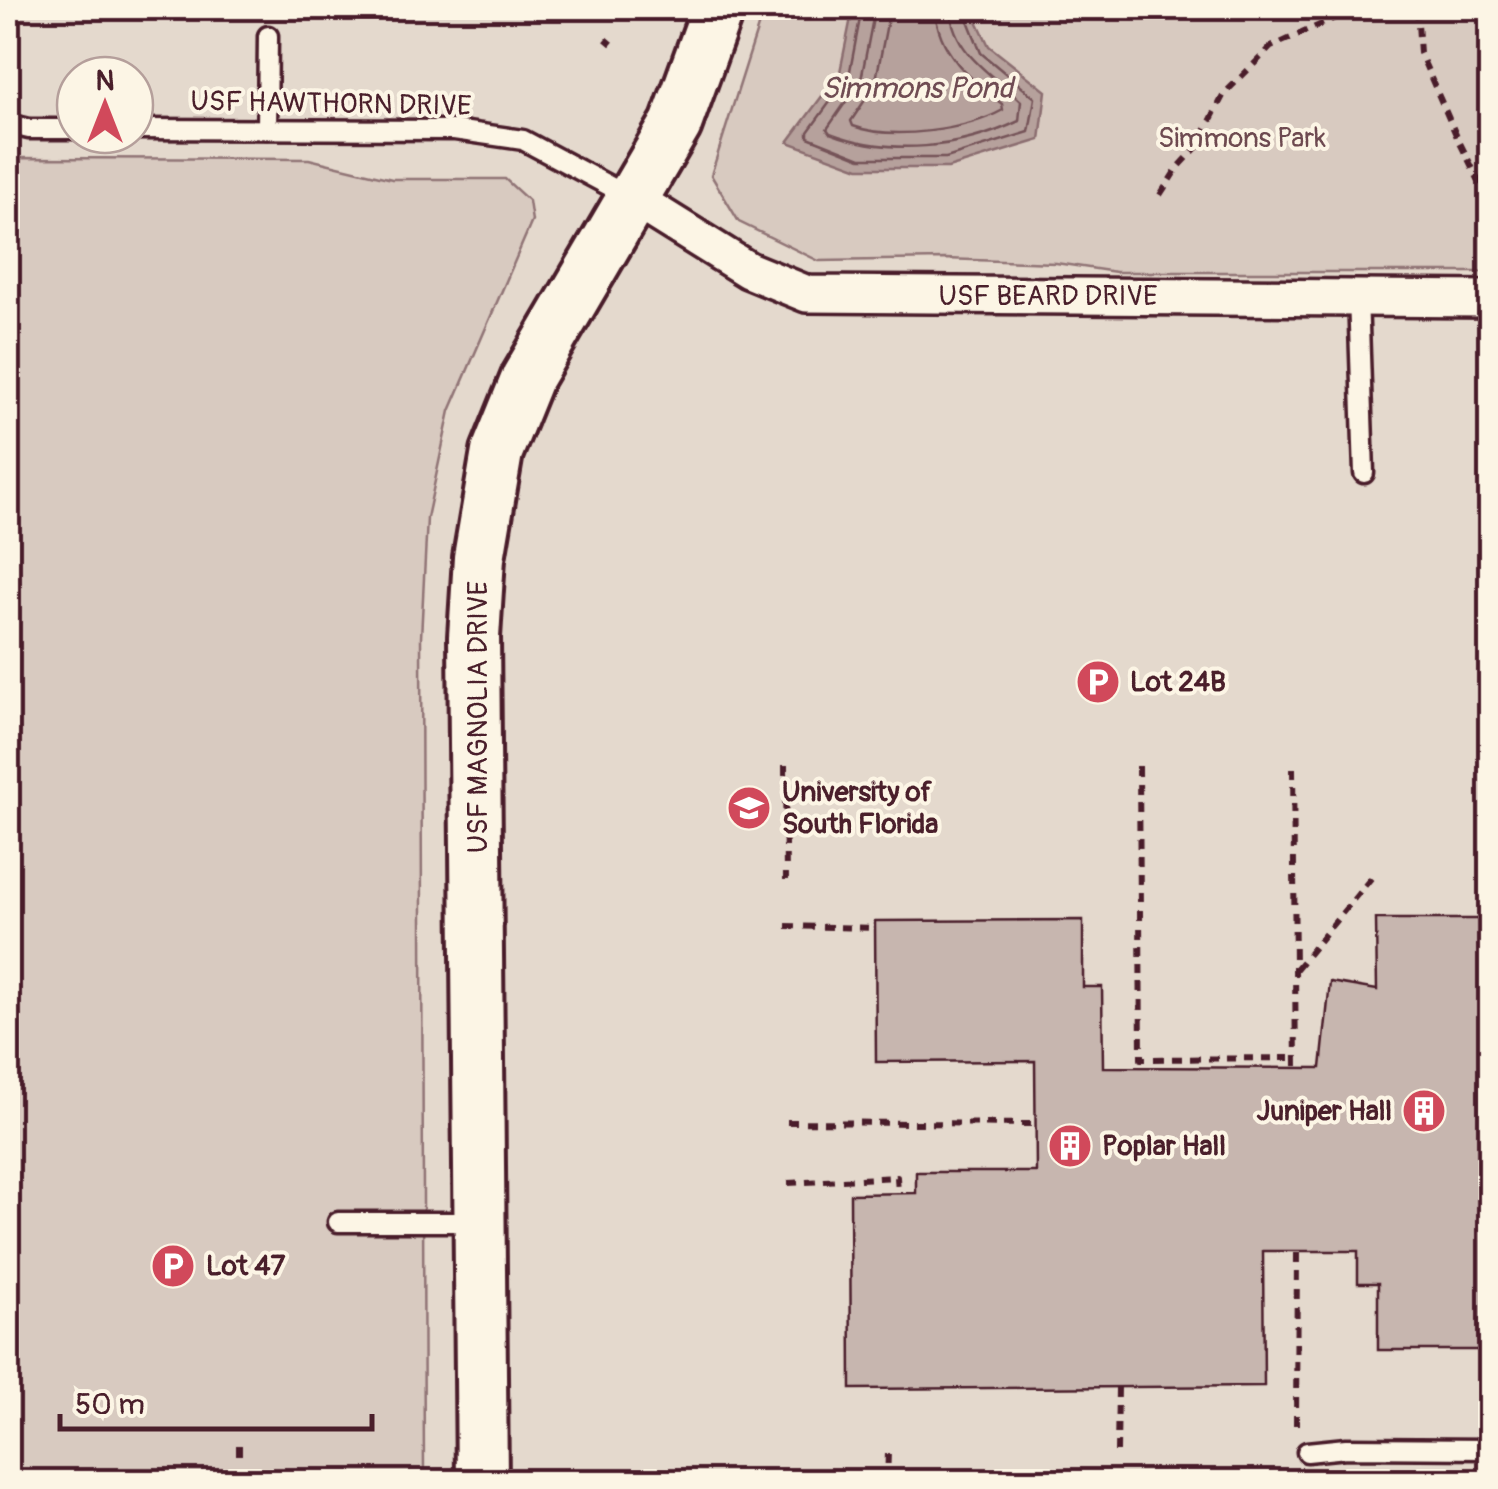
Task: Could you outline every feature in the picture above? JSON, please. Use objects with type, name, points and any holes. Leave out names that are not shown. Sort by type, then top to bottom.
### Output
[{"type":"street","name":"USF MAGNOLIA DRIVE","points":[[482,1482],[474,637],[479,558],[497,452],[527,378],[676,124],[718,8]]},
{"type":"street","name":"USF BEARD DRIVE","points":[[630,197],[748,270],[807,294],[1490,299]]},
{"type":"lane","points":[[267,129],[268,36]]},
{"type":"lane","points":[[8,124],[55,129]]},
{"type":"lane","name":"USF HAWTHORN DRIVE","points":[[155,129],[454,130],[523,140],[630,197]]},
{"type":"lane","points":[[1358,296],[1364,474]]},
{"type":"lane","points":[[338,1222],[482,1222]]},
{"type":"lane","points":[[1307,1452],[1346,1448],[1490,1449]]},
{"type":"path","points":[[1160,194],[1198,147],[1224,94],[1272,47],[1357,8]]},
{"type":"path","points":[[1416,8],[1420,53],[1456,137],[1490,202]]},
{"type":"path","points":[[785,765],[786,880]]},
{"type":"path","points":[[1140,766],[1141,1059],[1295,1058]]},
{"type":"path","points":[[1293,768],[1296,1068]]},
{"type":"path","points":[[1295,970],[1372,878]]},
{"type":"path","points":[[786,926],[876,928]]},
{"type":"path","points":[[787,1122],[1036,1124]]},
{"type":"path","points":[[788,1183],[897,1177],[898,1193]]},
{"type":"path","points":[[1296,1434],[1297,1251]]},
{"type":"path","points":[[1117,1452],[1118,1387]]},
{"type":"path","points":[[239,1445],[239,1458]]},
{"type":"path","points":[[887,1482],[888,1452]]},
{"type":"shaded area","name":"University of South Florida","points":[[8,8],[1490,8],[1490,1481],[8,1482]]},
{"type":"green space","name":"Simmons Park","points":[[764,8],[1490,8],[1490,272],[1116,272],[1056,263],[945,259],[819,261],[739,222],[711,175]]},
{"type":"green space","points":[[8,158],[309,159],[392,179],[505,179],[529,201],[532,221],[450,411],[427,518],[421,638],[424,1481],[8,1481]]},
{"type":"water","name":"Simmons Pond","points":[[853,8],[971,8],[989,46],[1046,91],[1040,140],[948,168],[859,168],[788,142],[840,72]]},
{"type":"building","points":[[1376,919],[1490,919],[1490,1350],[1378,1350],[1378,1283],[1358,1283],[1358,1251],[1263,1251],[1264,1386],[851,1389],[850,1194],[916,1193],[916,1172],[1036,1172],[1035,1061],[876,1062],[875,921],[1083,920],[1083,987],[1102,987],[1103,1067],[1321,1068],[1330,982],[1377,990]]},
{"type":"place","name":"Lot 24B","points":[[1098,682]]},
{"type":"place","name":"University of South Florida","points":[[749,808]]},
{"type":"place","name":"Juniper Hall","points":[[1424,1111]]},
{"type":"place","name":"Poplar Hall","points":[[1070,1146]]},
{"type":"place","name":"Lot 47","points":[[173,1266]]}]
